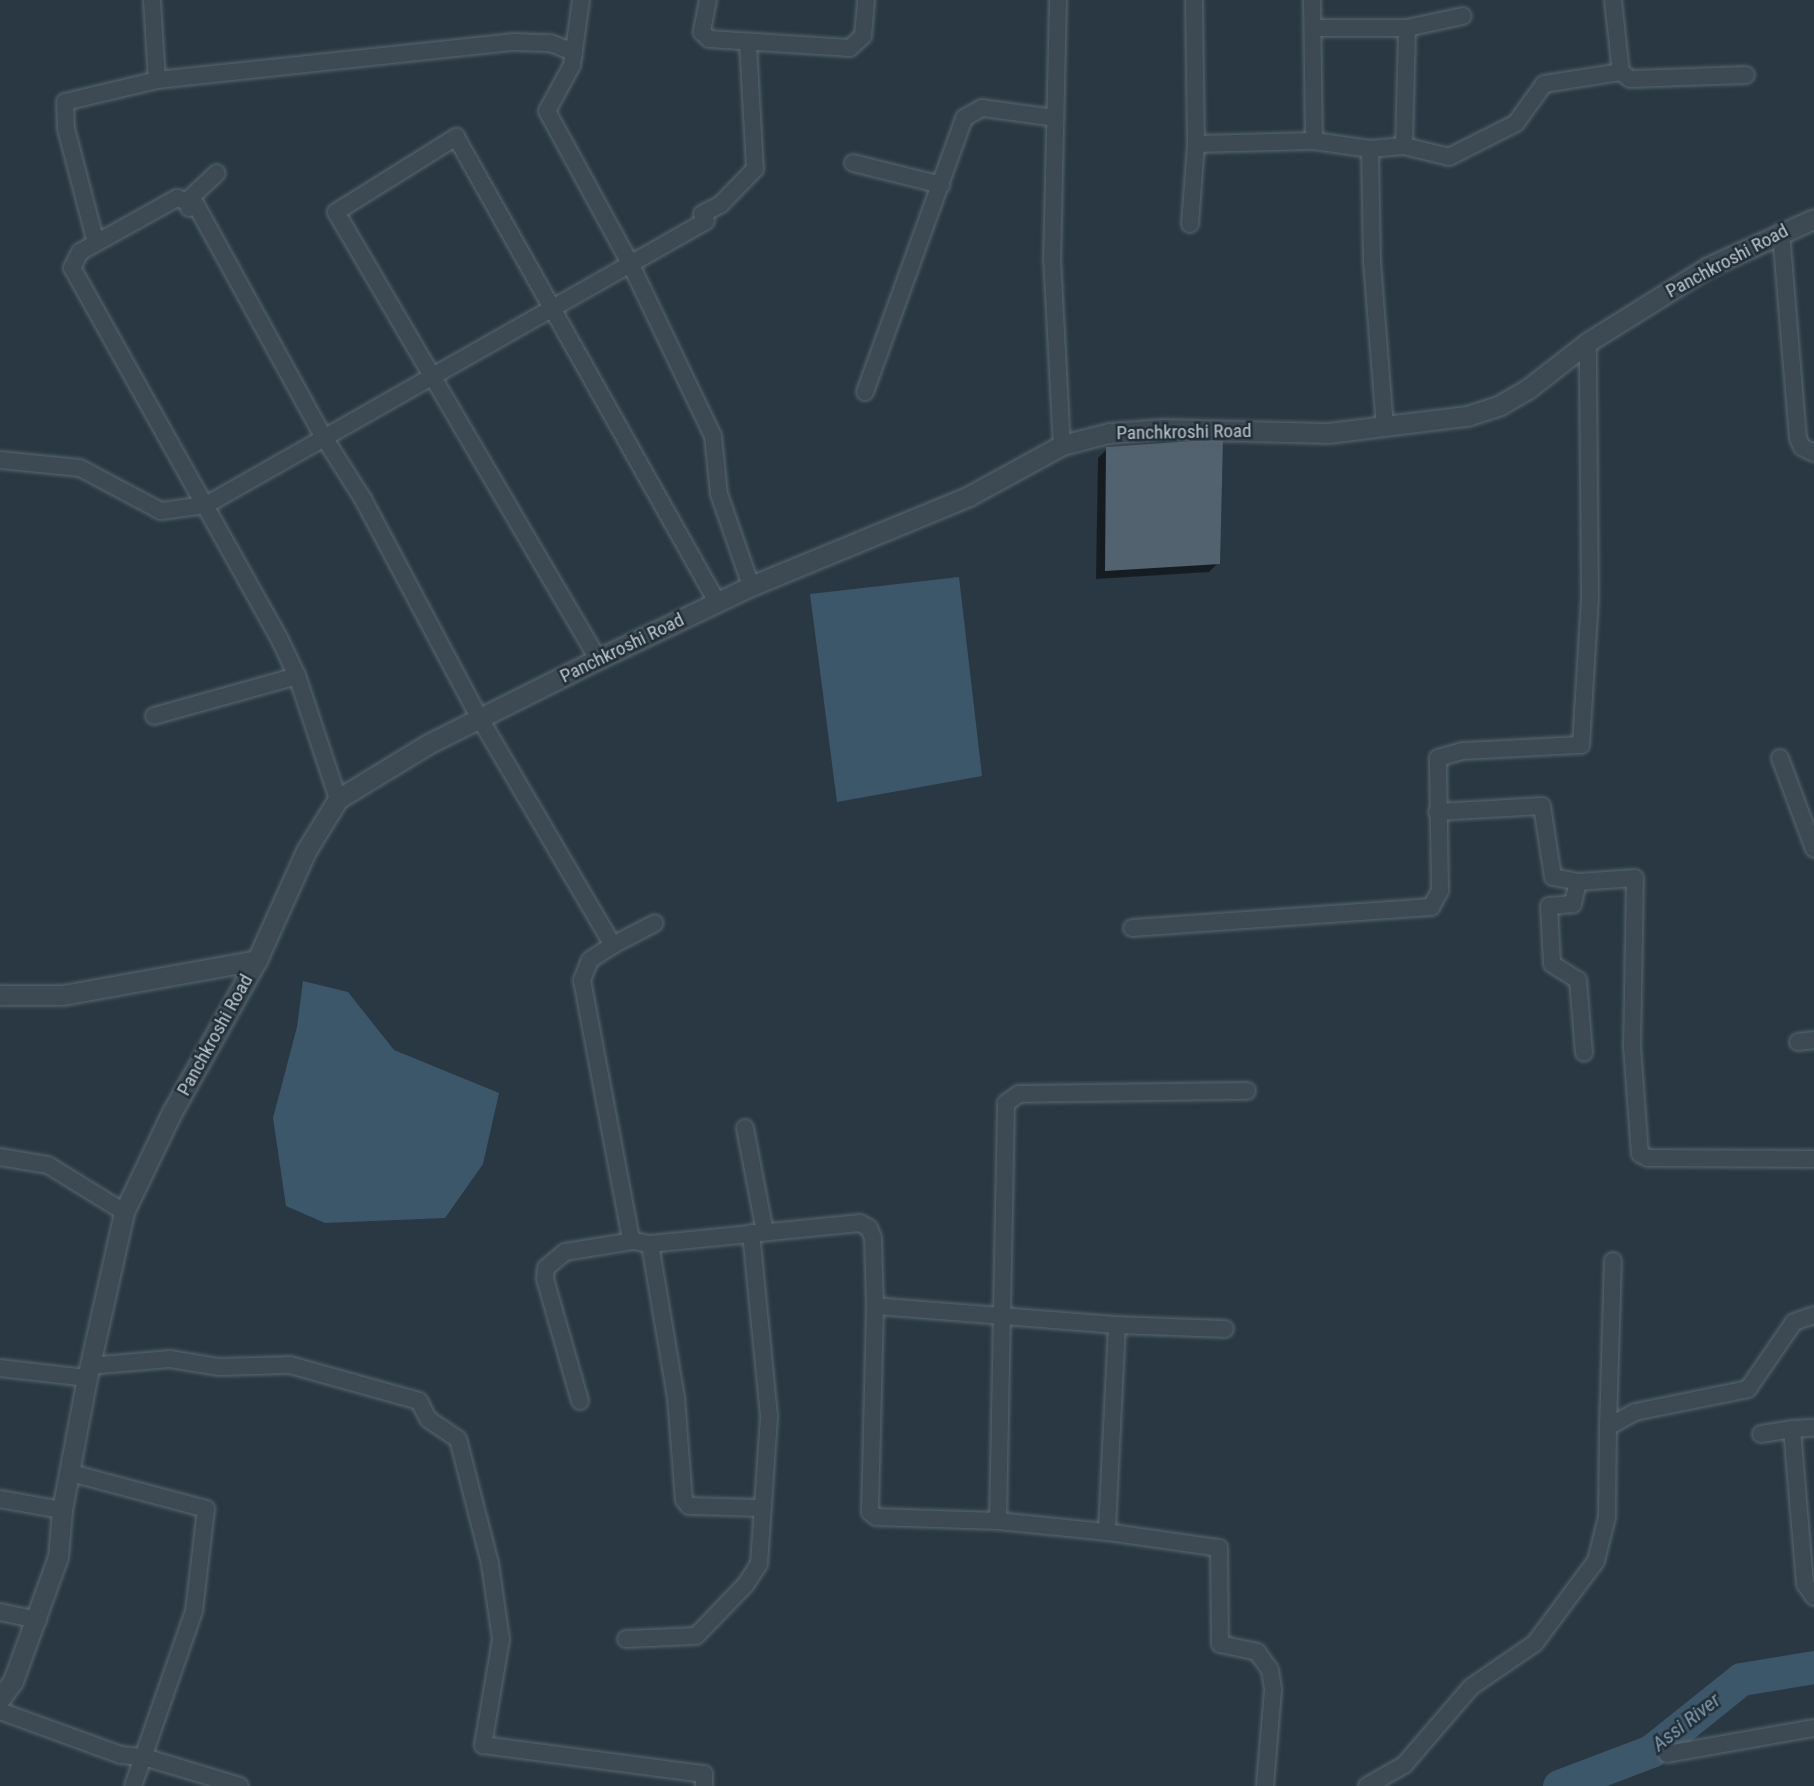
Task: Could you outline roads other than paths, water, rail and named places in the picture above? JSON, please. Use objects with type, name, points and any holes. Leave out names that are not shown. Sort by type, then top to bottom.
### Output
[{"type":"street","points":[[152,0],[157,80]]},
{"type":"street","points":[[581,0],[574,52],[547,111],[630,263],[713,436],[719,494],[751,586]]},
{"type":"street","points":[[708,0],[702,32],[718,42],[850,48],[863,36],[866,0]]},
{"type":"street","points":[[1058,0],[1052,257],[1062,445]]},
{"type":"street","points":[[1190,224],[1196,144],[1194,0]]},
{"type":"street","points":[[1312,0],[1314,141]]},
{"type":"street","points":[[1613,0],[1621,72]]},
{"type":"street","points":[[1314,28],[1407,28],[1463,16]]},
{"type":"street","points":[[1404,146],[1407,28]]},
{"type":"street","points":[[96,243],[66,129],[65,102],[157,80],[514,42],[550,43],[574,52]]},
{"type":"street","points":[[0,460],[80,468],[161,512],[206,505],[323,436],[550,311],[704,218],[720,205],[755,170],[748,43]]},
{"type":"street","points":[[1196,144],[1314,141],[1370,149],[1404,146],[1433,156],[1456,156],[1516,123],[1544,84],[1621,72],[1636,81],[1746,75]]},
{"type":"street","points":[[865,392],[964,118],[972,111],[982,108],[1055,118]]},
{"type":"street","points":[[598,659],[435,376],[336,212],[456,137],[550,311],[716,601]]},
{"type":"street","points":[[1370,149],[1372,262],[1385,426]]},
{"type":"street","points":[[853,163],[941,185]]},
{"type":"street","points":[[189,204],[217,173]]},
{"type":"street","points":[[338,799],[297,676],[206,505],[174,457],[72,268],[80,252],[177,198],[189,204],[270,335],[323,436],[363,499],[479,717],[613,945]]},
{"type":"street","name":"Panchkroshi Road","points":[[0,1699],[13,1681],[38,1620],[58,1557],[62,1510],[88,1372],[124,1212],[172,1112],[257,960],[306,851],[338,799],[479,717],[716,601],[969,496],[1062,445],[1109,433],[1162,429],[1328,433],[1467,416],[1500,405],[1588,342],[1708,267],[1814,219]]},
{"type":"street","points":[[1781,232],[1798,438],[1802,447],[1814,453]]},
{"type":"street","points":[[1132,928],[1431,907],[1440,891],[1436,761],[1442,755],[1581,745],[1590,596],[1588,342]]},
{"type":"street","points":[[154,716],[297,676]]},
{"type":"street","points":[[1780,758],[1814,849]]},
{"type":"street","points":[[1437,812],[1542,806],[1553,877],[1578,882],[1635,878],[1632,1046],[1640,1154],[1648,1158],[1814,1159]]},
{"type":"street","points":[[1578,882],[1573,904],[1549,906],[1552,964],[1578,981],[1584,1053]]},
{"type":"street","points":[[655,923],[590,960],[582,980],[676,1397],[684,1500],[690,1506],[762,1508]]},
{"type":"street","points":[[0,995],[63,995],[257,960]]},
{"type":"street","points":[[998,1521],[1004,1107],[1019,1094],[1247,1091]]},
{"type":"street","points":[[625,1639],[696,1636],[746,1584],[759,1564],[769,1416],[758,1232],[745,1128]]},
{"type":"street","points":[[0,1157],[48,1165],[124,1212]]},
{"type":"street","points":[[580,1401],[545,1279],[546,1268],[565,1252],[642,1242],[860,1223],[869,1228],[875,1306],[870,1512],[876,1517],[998,1521],[1107,1532],[1219,1548],[1220,1644],[1257,1652],[1270,1670],[1273,1690],[1265,1786]]},
{"type":"street","points":[[1367,1786],[1404,1765],[1471,1687],[1535,1643],[1596,1561],[1607,1517],[1613,1261]]},
{"type":"street","points":[[875,1306],[1117,1325],[1225,1329]]},
{"type":"street","points":[[1608,1427],[1635,1412],[1748,1389],[1788,1329],[1798,1318],[1814,1315]]},
{"type":"street","points":[[1107,1532],[1117,1325]]},
{"type":"street","points":[[0,1368],[88,1372],[170,1359],[219,1367],[290,1365],[419,1401],[428,1419],[458,1439],[489,1564],[501,1639],[483,1745],[704,1774],[704,1786]]},
{"type":"street","points":[[1761,1434],[1814,1428]]},
{"type":"street","points":[[1792,1429],[1805,1584],[1814,1597]]},
{"type":"street","points":[[71,1473],[206,1509],[194,1611],[133,1786]]},
{"type":"street","points":[[0,1499],[62,1510]]},
{"type":"street","points":[[0,1612],[38,1620]]},
{"type":"street","points":[[0,1711],[121,1755],[144,1757],[240,1786]]},
{"type":"street","points":[[1667,1754],[1814,1728]]},
{"type":"water","points":[[959,577],[982,776],[837,802],[810,594]]},
{"type":"water","points":[[303,981],[348,992],[394,1050],[499,1093],[483,1164],[445,1218],[325,1223],[286,1206],[273,1118],[297,1027]]},
{"type":"waterway","name":"Assi River","points":[[1559,1786],[1651,1751],[1741,1679],[1814,1667]]}]
